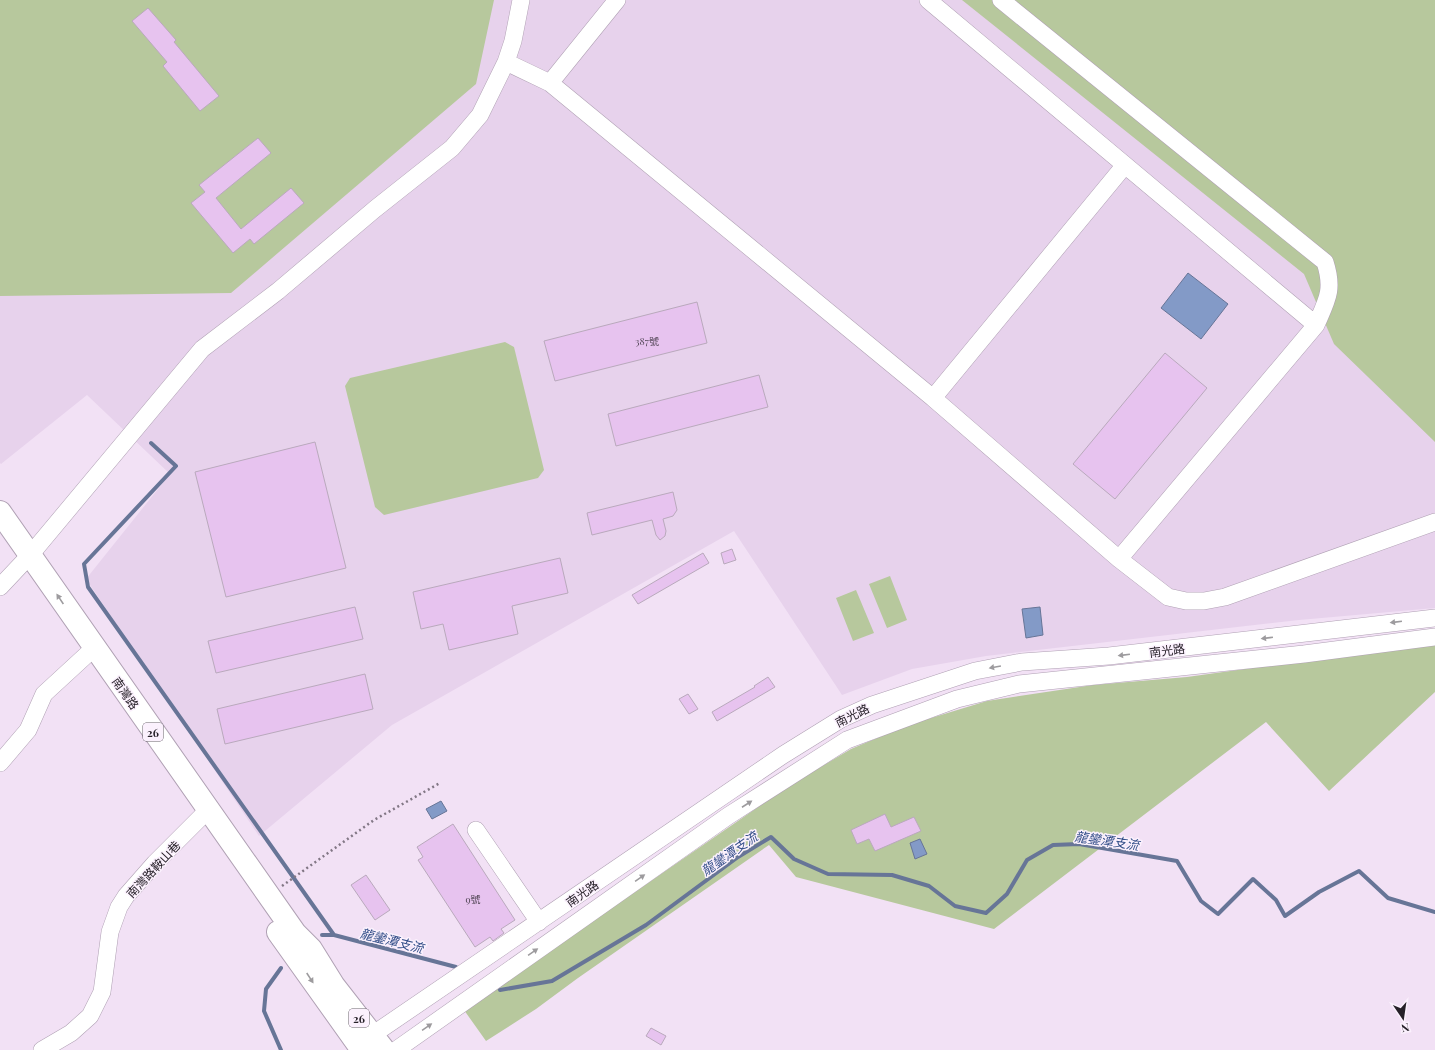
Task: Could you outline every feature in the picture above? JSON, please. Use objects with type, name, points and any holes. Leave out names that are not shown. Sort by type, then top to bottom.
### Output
[{"type":"main road","name":"南灣路","points":[[0,512],[25,560],[203,815],[304,954]]},
{"type":"main road","name":"南灣路","points":[[0,537],[25,560]]},
{"type":"main road","name":"南灣路","points":[[203,815],[269,896],[295,933],[304,954]]},
{"type":"main road","name":"26","points":[[304,954],[328,991],[369,1045]]},
{"type":"street","points":[[0,587],[25,560],[202,349],[278,291],[374,209],[452,148],[480,115],[506,62],[513,41],[521,0]]},
{"type":"street","points":[[550,83],[617,0]]},
{"type":"street","points":[[1001,0],[1325,262],[1330,278],[1328,298],[1316,325],[1119,559]]},
{"type":"street","points":[[936,2],[1125,165],[1316,325]]},
{"type":"street","points":[[506,62],[550,83],[932,398],[1119,559],[1168,597],[1186,601],[1204,601],[1225,597],[1435,522]]},
{"type":"street","points":[[932,398],[1125,165]]},
{"type":"street","name":"南光路","points":[[369,1045],[539,922],[770,763],[835,723],[872,705],[975,671],[1022,662],[1109,656],[1435,618]]},
{"type":"street","name":"南光路","points":[[396,1050],[728,816],[848,740],[957,699],[1019,684],[1304,654],[1435,637]]},
{"type":"street","points":[[0,763],[28,730],[44,694],[89,652]]},
{"type":"street","name":"南灣路鞍山巷","points":[[42,1050],[71,1033],[90,1016],[102,992],[110,932],[119,907],[126,896],[155,864],[203,815]]},
{"type":"street","points":[[476,830],[539,922]]},
{"type":"path","points":[[269,896],[374,820],[440,783]]},
{"type":"shaded area","points":[[0,0],[1435,0],[1435,608],[1299,620],[986,656],[912,669],[842,695],[734,531],[392,725],[259,836],[86,579],[170,474],[87,395],[1,464],[0,463]]},
{"type":"green space","points":[[0,0],[494,0],[476,84],[231,293],[0,296]]},
{"type":"green space","points":[[962,0],[1435,0],[1435,442],[1334,344],[1304,274]]},
{"type":"green space","points":[[505,342],[514,347],[544,470],[538,478],[384,515],[375,507],[345,386],[350,378]]},
{"type":"green space","points":[[890,576],[907,620],[887,628],[869,584]]},
{"type":"green space","points":[[856,590],[874,633],[853,641],[836,598]]},
{"type":"green space","points":[[1435,643],[1435,692],[1329,791],[1266,722],[994,929],[796,877],[769,845],[536,1009],[486,1041],[464,1010],[787,787],[851,749],[908,725],[987,701],[1093,685],[1187,677]]},
{"type":"water","points":[[1188,273],[1228,304],[1201,339],[1161,308]]},
{"type":"water","points":[[1040,607],[1043,635],[1026,638],[1022,609]]},
{"type":"water","points":[[441,801],[447,811],[432,819],[426,809]]},
{"type":"water","points":[[920,839],[927,854],[915,859],[910,843]]},
{"type":"building","points":[[148,8],[176,40],[174,42],[219,96],[200,111],[163,66],[167,62],[132,21]]},
{"type":"building","points":[[258,138],[271,153],[216,198],[241,229],[291,188],[304,203],[254,244],[250,239],[233,253],[191,203],[205,192],[199,185]]},
{"type":"building","points":[[697,302],[707,343],[555,381],[544,341]]},
{"type":"building","points":[[1165,353],[1207,388],[1115,499],[1073,464]]},
{"type":"building","points":[[759,375],[768,407],[616,446],[608,414]]},
{"type":"building","points":[[315,442],[346,568],[226,597],[195,472]]},
{"type":"building","points":[[673,492],[677,510],[673,516],[663,519],[666,531],[665,536],[660,540],[656,535],[652,520],[592,535],[587,513]]},
{"type":"building","points":[[732,549],[736,560],[724,564],[721,553]]},
{"type":"building","points":[[703,553],[709,563],[638,604],[632,595]]},
{"type":"building","points":[[560,558],[568,593],[512,606],[518,634],[449,650],[443,624],[421,629],[413,592]]},
{"type":"building","points":[[355,607],[363,639],[216,673],[208,641]]},
{"type":"building","points":[[365,674],[373,709],[225,744],[217,709]]},
{"type":"building","points":[[768,677],[775,687],[717,721],[712,712],[755,687],[754,686]]},
{"type":"building","points":[[688,694],[698,709],[689,714],[679,699]]},
{"type":"building","points":[[885,814],[891,827],[914,817],[921,831],[875,851],[869,839],[857,844],[851,830]]},
{"type":"building","points":[[453,824],[515,920],[501,929],[504,933],[493,941],[490,937],[475,947],[418,860],[423,857],[417,847]]},
{"type":"building","points":[[366,875],[390,910],[375,920],[351,885]]},
{"type":"building","points":[[651,1028],[666,1036],[661,1045],[646,1036]]},
{"type":"waterway","points":[[151,443],[176,466],[84,564],[88,587],[334,935]]},
{"type":"waterway","name":"龍鑾潭支流","points":[[500,990],[552,981],[646,925],[738,857],[771,837],[794,859],[828,874],[892,875],[929,886],[955,906],[986,913],[1007,894],[1027,860],[1053,845],[1079,844],[1177,861],[1201,901],[1218,914],[1253,879],[1276,900],[1285,916],[1319,892],[1359,871],[1388,898],[1435,912]]},
{"type":"waterway","name":"龍鑾潭支流","points":[[322,935],[334,935],[456,967]]},
{"type":"waterway","name":"龍鑾潭支流","points":[[281,968],[266,989],[264,1011],[281,1050]]}]
